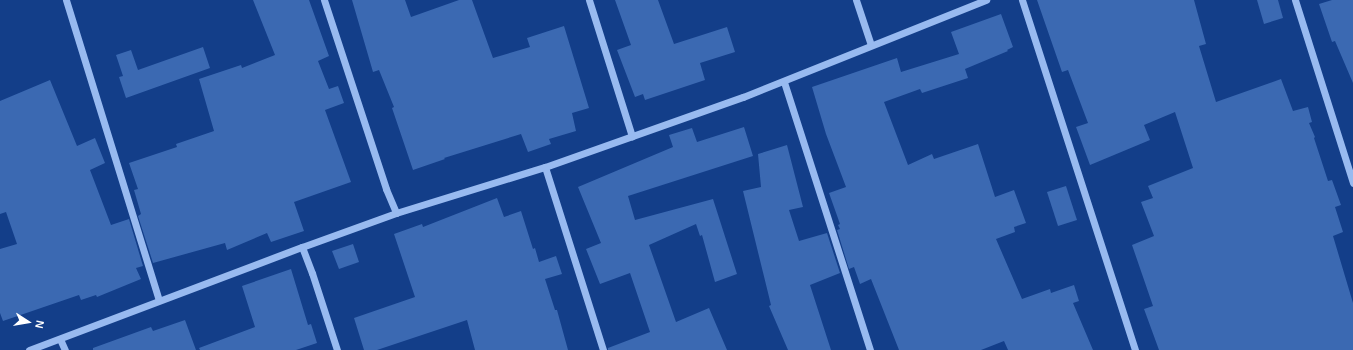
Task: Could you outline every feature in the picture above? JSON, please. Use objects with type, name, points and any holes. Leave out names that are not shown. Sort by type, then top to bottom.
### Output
[{"type":"street","points":[[66,0],[159,300]]},
{"type":"street","points":[[324,0],[386,189],[396,213]]},
{"type":"street","points":[[589,0],[632,136]]},
{"type":"street","points":[[856,0],[870,45]]},
{"type":"street","points":[[29,350],[159,300],[396,213],[545,167],[784,82],[870,45],[986,0]]},
{"type":"street","points":[[1022,0],[1135,350]]},
{"type":"street","points":[[1295,0],[1353,183]]},
{"type":"street","points":[[784,82],[870,350]]},
{"type":"street","points":[[545,167],[603,350]]},
{"type":"street","points":[[302,247],[337,350]]},
{"type":"street","points":[[60,339],[65,350]]},
{"type":"building","points":[[253,0],[309,0],[329,56],[318,61],[329,89],[338,86],[344,103],[325,110],[351,182],[294,202],[304,231],[271,242],[267,233],[227,250],[225,243],[153,263],[138,216],[141,214],[134,190],[138,189],[129,163],[177,147],[176,144],[214,131],[199,79],[241,65],[242,68],[275,55]]},
{"type":"building","points":[[352,0],[405,0],[411,17],[459,0],[472,0],[493,58],[530,47],[527,38],[564,26],[589,108],[572,113],[576,131],[549,139],[551,144],[528,152],[521,134],[444,158],[445,159],[413,170],[392,108],[394,107],[379,70],[373,72]]},
{"type":"building","points":[[615,0],[658,0],[674,44],[727,27],[735,52],[700,63],[705,80],[645,100],[643,94],[635,97],[617,50],[631,45]]},
{"type":"building","points":[[1037,0],[1194,0],[1206,44],[1199,46],[1216,102],[1281,79],[1293,111],[1308,107],[1312,122],[1309,123],[1315,137],[1314,138],[1328,181],[1332,180],[1341,205],[1335,207],[1343,232],[1333,236],[1353,303],[1353,350],[1159,350],[1144,309],[1153,306],[1132,245],[1154,236],[1141,202],[1153,198],[1148,186],[1193,168],[1175,112],[1144,125],[1150,140],[1090,165],[1076,127],[1088,123],[1068,70],[1062,72]]},
{"type":"building","points":[[1257,0],[1278,0],[1283,18],[1264,24]]},
{"type":"building","points":[[1332,0],[1353,0],[1353,83],[1335,41],[1332,42],[1319,4]]},
{"type":"building","points":[[1001,14],[1013,47],[1007,50],[1008,51],[965,69],[968,78],[922,93],[920,89],[884,102],[908,165],[932,154],[934,159],[978,144],[995,197],[1014,190],[1026,223],[1014,227],[1015,232],[996,239],[1022,299],[1050,289],[1051,293],[1074,285],[1079,301],[1073,303],[1093,350],[1008,350],[1004,341],[981,350],[899,350],[871,279],[860,284],[854,267],[849,269],[837,230],[840,229],[838,225],[840,224],[829,193],[846,187],[826,134],[812,87],[897,58],[901,72],[959,54],[951,32]]},
{"type":"building","points":[[203,47],[210,68],[126,98],[119,77],[123,76],[116,55],[131,50],[138,70]]},
{"type":"building","points":[[50,80],[77,146],[95,138],[105,163],[90,170],[111,225],[129,219],[143,266],[136,268],[141,279],[97,297],[96,295],[81,300],[79,295],[3,321],[0,313],[0,249],[17,244],[6,212],[0,214],[0,101]]},
{"type":"building","points":[[744,127],[753,156],[628,196],[635,220],[713,199],[737,274],[715,282],[702,235],[700,236],[696,224],[649,245],[676,322],[709,308],[727,350],[608,350],[608,348],[650,332],[630,273],[600,284],[586,249],[601,243],[578,187],[673,147],[669,135],[692,128],[697,142]]},
{"type":"building","points":[[787,145],[803,207],[789,210],[799,241],[827,233],[840,273],[810,285],[831,350],[788,350],[769,306],[771,305],[743,191],[761,187],[758,154]]},
{"type":"building","points":[[1066,186],[1077,220],[1058,226],[1047,192]]},
{"type":"building","points":[[497,198],[504,217],[521,211],[533,249],[535,248],[539,262],[556,256],[562,274],[545,279],[555,310],[557,310],[568,350],[475,350],[467,320],[377,350],[364,350],[354,318],[415,297],[394,234],[422,224],[423,227]]},
{"type":"building","points":[[353,244],[359,262],[339,269],[332,251]]},
{"type":"building","points":[[291,269],[308,325],[311,324],[317,343],[296,350],[200,350],[199,348],[255,327],[242,286]]},
{"type":"building","points":[[185,320],[196,350],[93,350],[93,348],[151,327],[153,331]]}]
